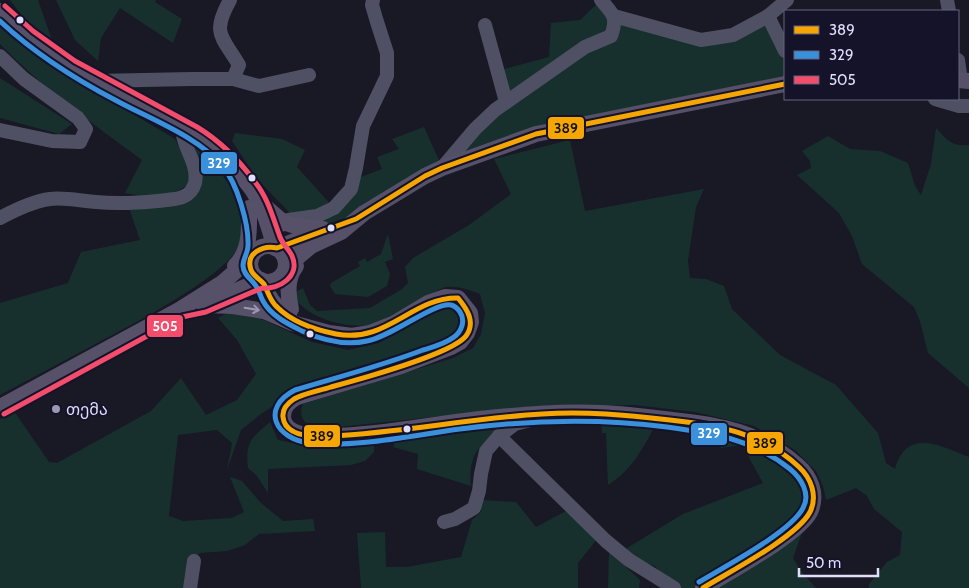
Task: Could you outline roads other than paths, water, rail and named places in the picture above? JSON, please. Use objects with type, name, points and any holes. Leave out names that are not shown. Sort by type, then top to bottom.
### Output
[{"type":"main road","points":[[0,11],[41,46],[80,73],[210,144],[236,172],[275,245],[284,256],[282,292],[291,309],[313,327]]},
{"type":"main road","points":[[0,407],[179,310],[262,280],[276,280],[311,246],[326,235],[356,219],[425,176],[442,168],[536,134],[784,84]]},
{"type":"main road","points":[[254,204],[283,222],[326,235]]},
{"type":"main road","points":[[254,204],[252,271],[262,280],[271,300],[278,308],[313,327]]},
{"type":"main road","points":[[198,303],[246,252],[254,204]]},
{"type":"main road","points":[[198,303],[264,246],[326,235]]},
{"type":"main road","points":[[291,309],[288,287],[290,276],[302,260],[326,235]]},
{"type":"main road","points":[[198,303],[264,311],[292,323],[342,335],[370,333],[393,324],[428,303],[445,297],[458,298],[470,313],[471,322],[467,333],[460,342],[451,347],[400,366],[297,397],[287,403],[283,412],[284,421],[290,429],[304,435],[317,437],[343,436],[480,419],[556,413],[601,413],[633,415],[717,426],[744,433],[789,458],[801,468],[812,485],[814,494],[809,514],[800,525],[775,544],[703,588]]},
{"type":"street","points":[[230,0],[220,19],[219,29],[221,38],[239,66],[233,79]]},
{"type":"street","points":[[275,245],[283,222],[317,216],[334,208],[351,188],[363,126],[387,76],[387,53],[372,5],[373,0]]},
{"type":"street","points":[[442,168],[475,128],[506,102],[585,47],[611,36],[615,26],[614,16],[601,0]]},
{"type":"street","points":[[614,16],[701,40],[733,36],[768,16],[787,0]]},
{"type":"street","points":[[768,16],[784,49]]},
{"type":"street","points":[[485,25],[506,102]]},
{"type":"street","points":[[0,56],[24,79],[78,118],[86,129],[80,142],[52,141],[0,130]]},
{"type":"street","points":[[959,64],[963,81]]},
{"type":"street","points":[[95,81],[233,79],[259,86],[309,75]]},
{"type":"street","points":[[938,100],[959,106],[969,106]]},
{"type":"street","points":[[0,218],[23,207],[50,199],[139,203],[182,198],[189,194],[193,188],[195,168],[182,135],[182,128]]},
{"type":"street","points":[[444,522],[455,519],[474,508],[479,492],[486,451],[499,436],[515,424],[556,413]]},
{"type":"street","points":[[499,436],[606,542],[629,560],[674,588]]},
{"type":"street","points":[[190,588],[194,561]]},
{"type":"place","name":"თემა","points":[[56,409]]}]
